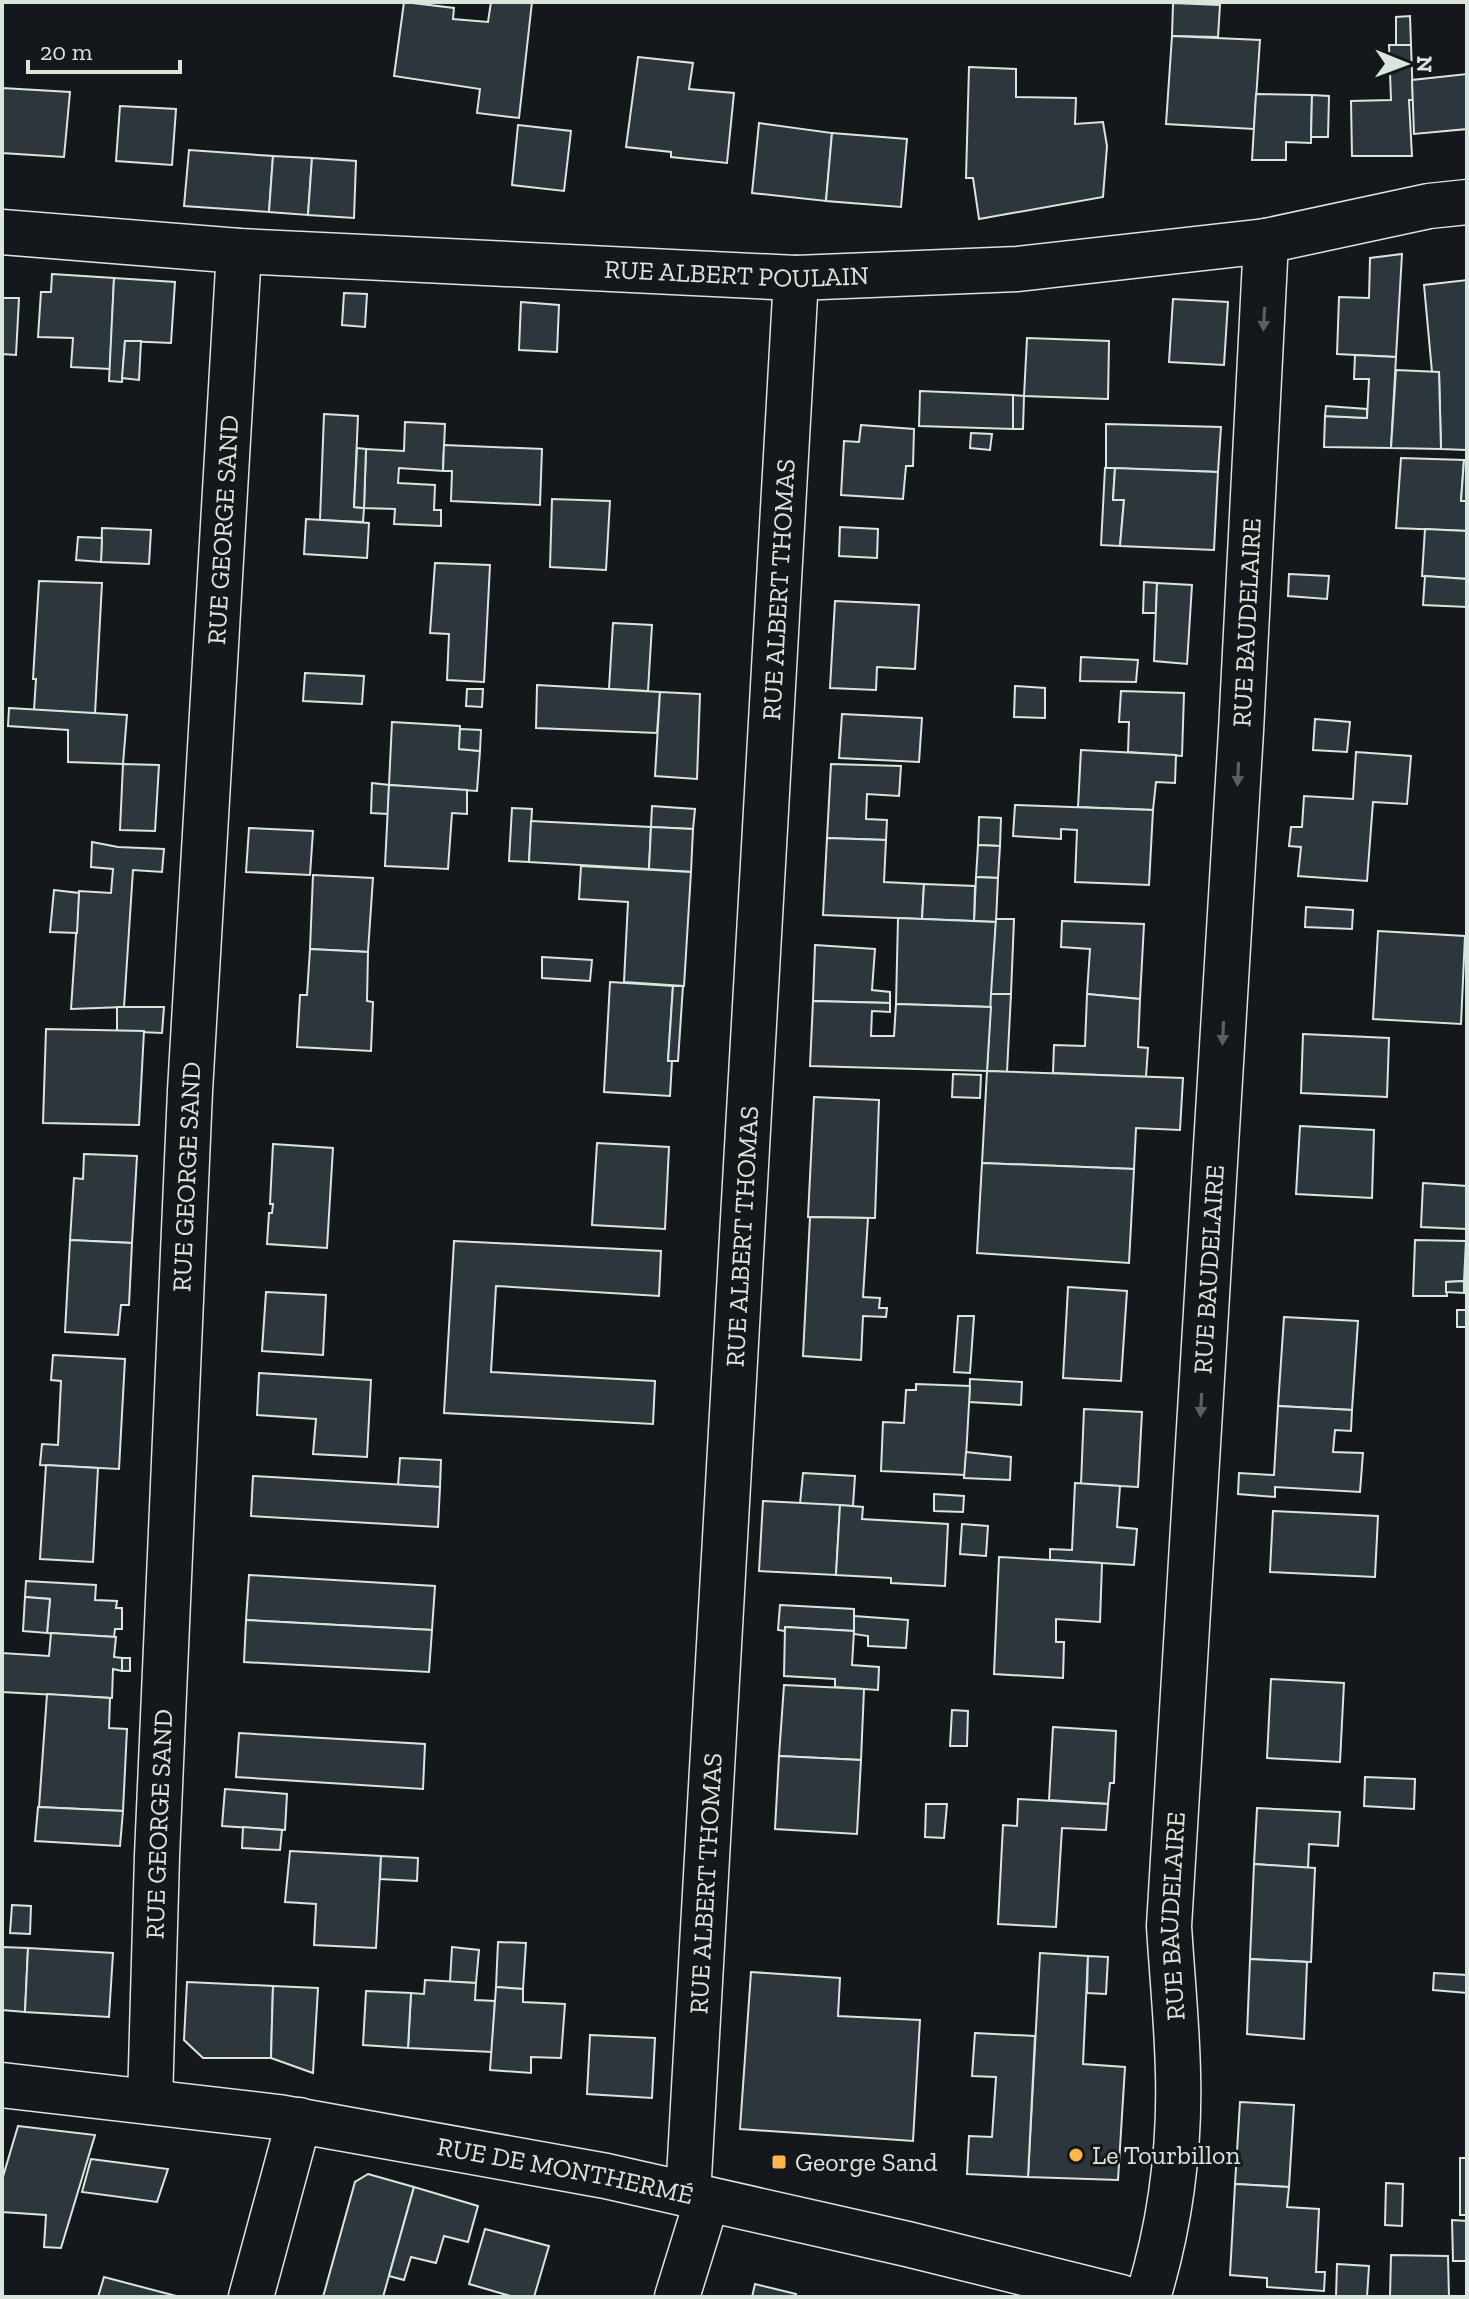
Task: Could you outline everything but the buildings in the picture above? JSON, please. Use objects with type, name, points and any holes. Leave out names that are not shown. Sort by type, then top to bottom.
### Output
[{"type":"street","name":"RUE ALBERT POULAIN","points":[[2,232],[239,251],[796,278],[1018,269],[1266,241],[1429,206],[1467,202]]},
{"type":"street","name":"RUE BAUDELAIRE","points":[[1120,2296],[1161,2253],[1173,2169],[1179,2075],[1169,1926],[1239,763],[1266,241]]},
{"type":"street","name":"RUE GEORGE SAND","points":[[150,2102],[190,1091],[239,251]]},
{"type":"street","name":"RUE ALBERT THOMAS","points":[[677,2297],[698,2198],[796,278]]},
{"type":"street","name":"RUE DE MONTHERMÉ","points":[[2,2085],[299,2120],[606,2176],[1120,2296]]},
{"type":"street","points":[[251,2297],[299,2120]]},
{"type":"place","name":"Le Tourbillon","points":[[1076,2155]]},
{"type":"place","name":"George Sand","points":[[779,2162]]}]
